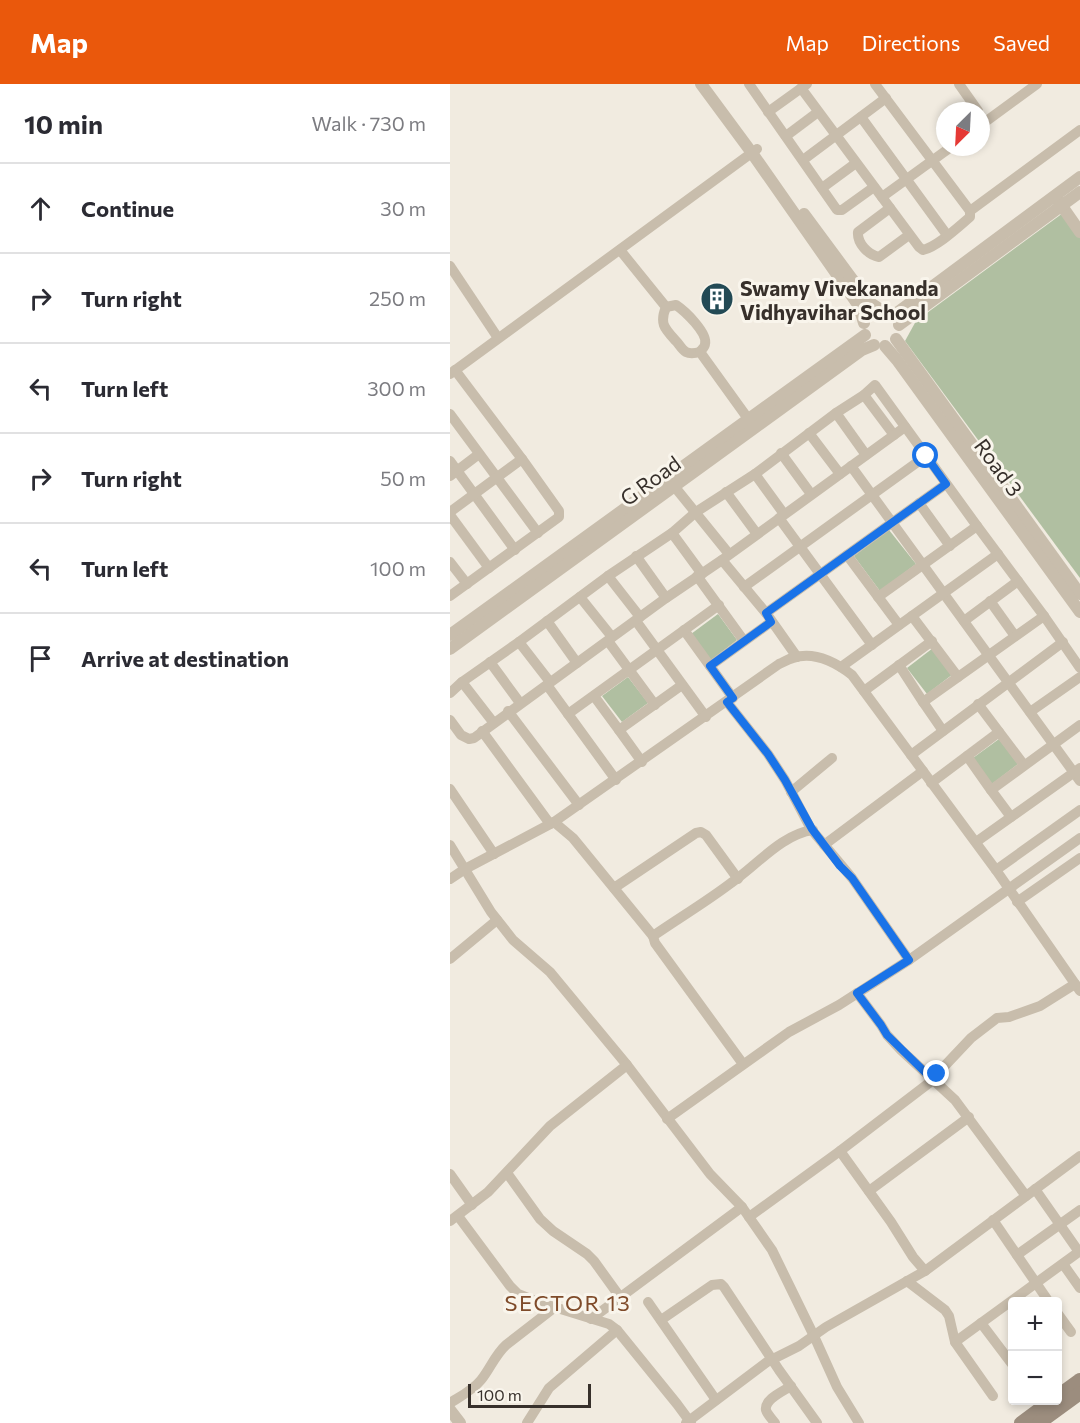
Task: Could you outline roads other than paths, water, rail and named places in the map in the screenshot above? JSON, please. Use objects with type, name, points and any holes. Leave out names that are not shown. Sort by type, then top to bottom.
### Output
[{"type":"main road","points":[[1062,1393],[1080,1380]]},
{"type":"main road","points":[[1039,1423],[1080,1393]]},
{"type":"main road","points":[[1021,1423],[1046,1405]]},
{"type":"street","points":[[768,112],[804,86],[818,112],[909,235],[919,247],[925,250],[970,217],[970,211],[875,84]]},
{"type":"street","points":[[959,84],[972,102]]},
{"type":"street","points":[[990,115],[1037,84]]},
{"type":"street","points":[[705,85],[868,302],[881,310],[888,311],[897,320],[899,335],[885,343],[870,342],[864,329],[859,306],[754,151]]},
{"type":"street","points":[[752,85],[768,112],[837,210],[840,211],[874,187]]},
{"type":"street","points":[[803,160],[886,98]]},
{"type":"street","points":[[786,136],[818,112]]},
{"type":"street","points":[[861,117],[947,235]]},
{"type":"street","points":[[970,211],[1080,130]]},
{"type":"street","points":[[450,596],[556,520],[560,514],[522,459],[453,372],[754,151]]},
{"type":"street","points":[[882,197],[938,156]]},
{"type":"street","points":[[822,188],[856,163]]},
{"type":"street","points":[[897,320],[1058,201],[1080,177]]},
{"type":"street","points":[[1058,201],[1080,192]]},
{"type":"street","points":[[1058,201],[1080,232]]},
{"type":"street","points":[[890,208],[858,232],[858,238],[866,250],[879,257],[909,235]]},
{"type":"street","points":[[620,249],[666,307]]},
{"type":"street","points":[[450,266],[498,338]]},
{"type":"street","points":[[676,305],[701,330],[705,337],[705,344],[700,352],[686,352],[664,329],[663,314],[666,307],[676,305]]},
{"type":"street","points":[[864,329],[870,314],[881,310]]},
{"type":"street","name":"G Road","points":[[450,635],[749,420],[864,329]]},
{"type":"street","name":"G Road","points":[[450,649],[862,350],[885,343]]},
{"type":"street","name":"Road 3","points":[[885,343],[1080,594]]},
{"type":"street","name":"Road 3","points":[[885,343],[1080,612]]},
{"type":"street","points":[[700,352],[749,420]]},
{"type":"street","points":[[450,693],[608,576],[672,532],[696,512],[755,474],[875,385],[1080,668]]},
{"type":"street","points":[[864,395],[894,435]]},
{"type":"street","points":[[836,413],[866,455]]},
{"type":"street","points":[[450,414],[538,533]]},
{"type":"street","points":[[450,720],[461,735],[469,739],[482,731],[905,427]]},
{"type":"street","points":[[810,433],[840,474]]},
{"type":"street","points":[[781,453],[812,495]]},
{"type":"street","points":[[454,473],[479,454]]},
{"type":"street","points":[[744,587],[926,456]]},
{"type":"street","points":[[489,568],[450,513],[522,459]]},
{"type":"street","points":[[450,461],[454,473],[474,494],[515,550]]},
{"type":"street","points":[[851,466],[1053,744],[1078,774],[976,842]]},
{"type":"street","points":[[755,474],[800,546],[872,645]]},
{"type":"street","points":[[710,666],[744,641],[820,574],[946,484]]},
{"type":"street","points":[[674,486],[696,512],[744,587],[769,617],[797,657]]},
{"type":"street","points":[[726,492],[757,534]]},
{"type":"street","points":[[919,503],[950,546]]},
{"type":"street","points":[[878,597],[977,526]]},
{"type":"street","points":[[672,532],[718,605],[744,641]]},
{"type":"street","points":[[841,667],[998,554]]},
{"type":"street","points":[[847,555],[899,626]]},
{"type":"street","points":[[636,556],[666,598]]},
{"type":"street","points":[[450,562],[467,584]]},
{"type":"street","points":[[608,576],[705,717]]},
{"type":"street","points":[[964,621],[1018,581]]},
{"type":"street","points":[[580,597],[655,705]]},
{"type":"street","points":[[990,602],[1016,636]]},
{"type":"street","points":[[568,714],[718,605]]},
{"type":"street","points":[[912,616],[958,677]]},
{"type":"street","points":[[923,702],[1044,616]]},
{"type":"street","points":[[547,621],[577,663]]},
{"type":"street","points":[[684,630],[768,754],[813,830],[852,878],[909,960]]},
{"type":"street","points":[[864,691],[932,641]]},
{"type":"street","points":[[519,642],[616,780]]},
{"type":"street","points":[[911,755],[1063,642]]},
{"type":"street","points":[[450,879],[552,823],[779,664],[797,657],[811,656],[824,659],[852,675],[976,842],[1077,987],[1029,1011],[997,1018],[970,1038],[933,1080],[840,1151],[749,1216]]},
{"type":"street","points":[[490,662],[520,703]]},
{"type":"street","points":[[899,666],[943,731]]},
{"type":"street","points":[[1030,712],[1080,676]]},
{"type":"street","points":[[462,682],[493,722]]},
{"type":"street","points":[[619,730],[682,685]]},
{"type":"street","points":[[594,696],[642,762]]},
{"type":"street","points":[[978,704],[1024,765]]},
{"type":"street","points":[[508,711],[579,805]]},
{"type":"street","points":[[991,790],[1080,725]]},
{"type":"street","points":[[482,731],[552,823],[573,838],[653,936],[655,943],[743,1064]]},
{"type":"street","points":[[931,783],[999,732]]},
{"type":"street","points":[[967,756],[1011,817]]},
{"type":"street","points":[[791,792],[832,758]]},
{"type":"street","points":[[824,845],[923,771]]},
{"type":"street","points":[[450,789],[494,854]]},
{"type":"street","points":[[996,870],[1080,810]]},
{"type":"street","points":[[653,936],[738,879],[775,848],[802,832],[813,830]]},
{"type":"street","points":[[614,888],[696,833],[701,832],[738,879]]},
{"type":"street","points":[[667,1119],[789,1032],[839,1005],[909,960],[1080,838]]},
{"type":"street","points":[[450,845],[497,920],[513,939],[550,972],[627,1065],[710,1174],[749,1216],[772,1250],[837,1387],[859,1423]]},
{"type":"street","points":[[1017,902],[1080,858]]},
{"type":"street","points":[[450,959],[497,920]]},
{"type":"street","points":[[857,993],[887,1035],[956,1100],[1030,1192],[1060,1225],[1079,1252],[1021,1297]]},
{"type":"street","points":[[627,1065],[550,1126],[488,1192],[454,1219],[518,1294],[609,1324],[617,1330],[689,1422],[773,1359],[925,1271],[1080,1156]]},
{"type":"street","points":[[869,1191],[969,1117]]},
{"type":"street","points":[[840,1151],[925,1271]]},
{"type":"street","points":[[507,1173],[540,1219],[553,1231],[587,1254],[620,1297]]},
{"type":"street","points":[[450,1174],[472,1205]]},
{"type":"street","points":[[591,1319],[742,1207]]},
{"type":"street","points":[[1017,1256],[1080,1210]]},
{"type":"street","points":[[993,1220],[1045,1297]]},
{"type":"street","points":[[1063,1264],[1080,1288]]},
{"type":"street","points":[[908,1281],[950,1316],[955,1342],[993,1396]]},
{"type":"street","points":[[661,1320],[712,1285],[721,1284],[817,1423]]},
{"type":"street","points":[[648,1302],[716,1400]]},
{"type":"street","points":[[450,1403],[476,1385],[499,1351],[555,1308]]},
{"type":"street","points":[[955,1342],[981,1323],[1008,1308]]},
{"type":"street","points":[[1062,1320],[1071,1332]]},
{"type":"street","points":[[981,1323],[1008,1359]]},
{"type":"street","points":[[527,1423],[549,1388],[617,1330]]},
{"type":"street","points":[[775,1423],[765,1408],[770,1400],[792,1386]]},
{"type":"street","points":[[450,1410],[460,1423]]},
{"type":"place","name":"Swamy Vivekananda Vidhyavihar School","points":[[717,299]]},
{"type":"district","name":"SECTOR 13","points":[[568,1302]]}]
